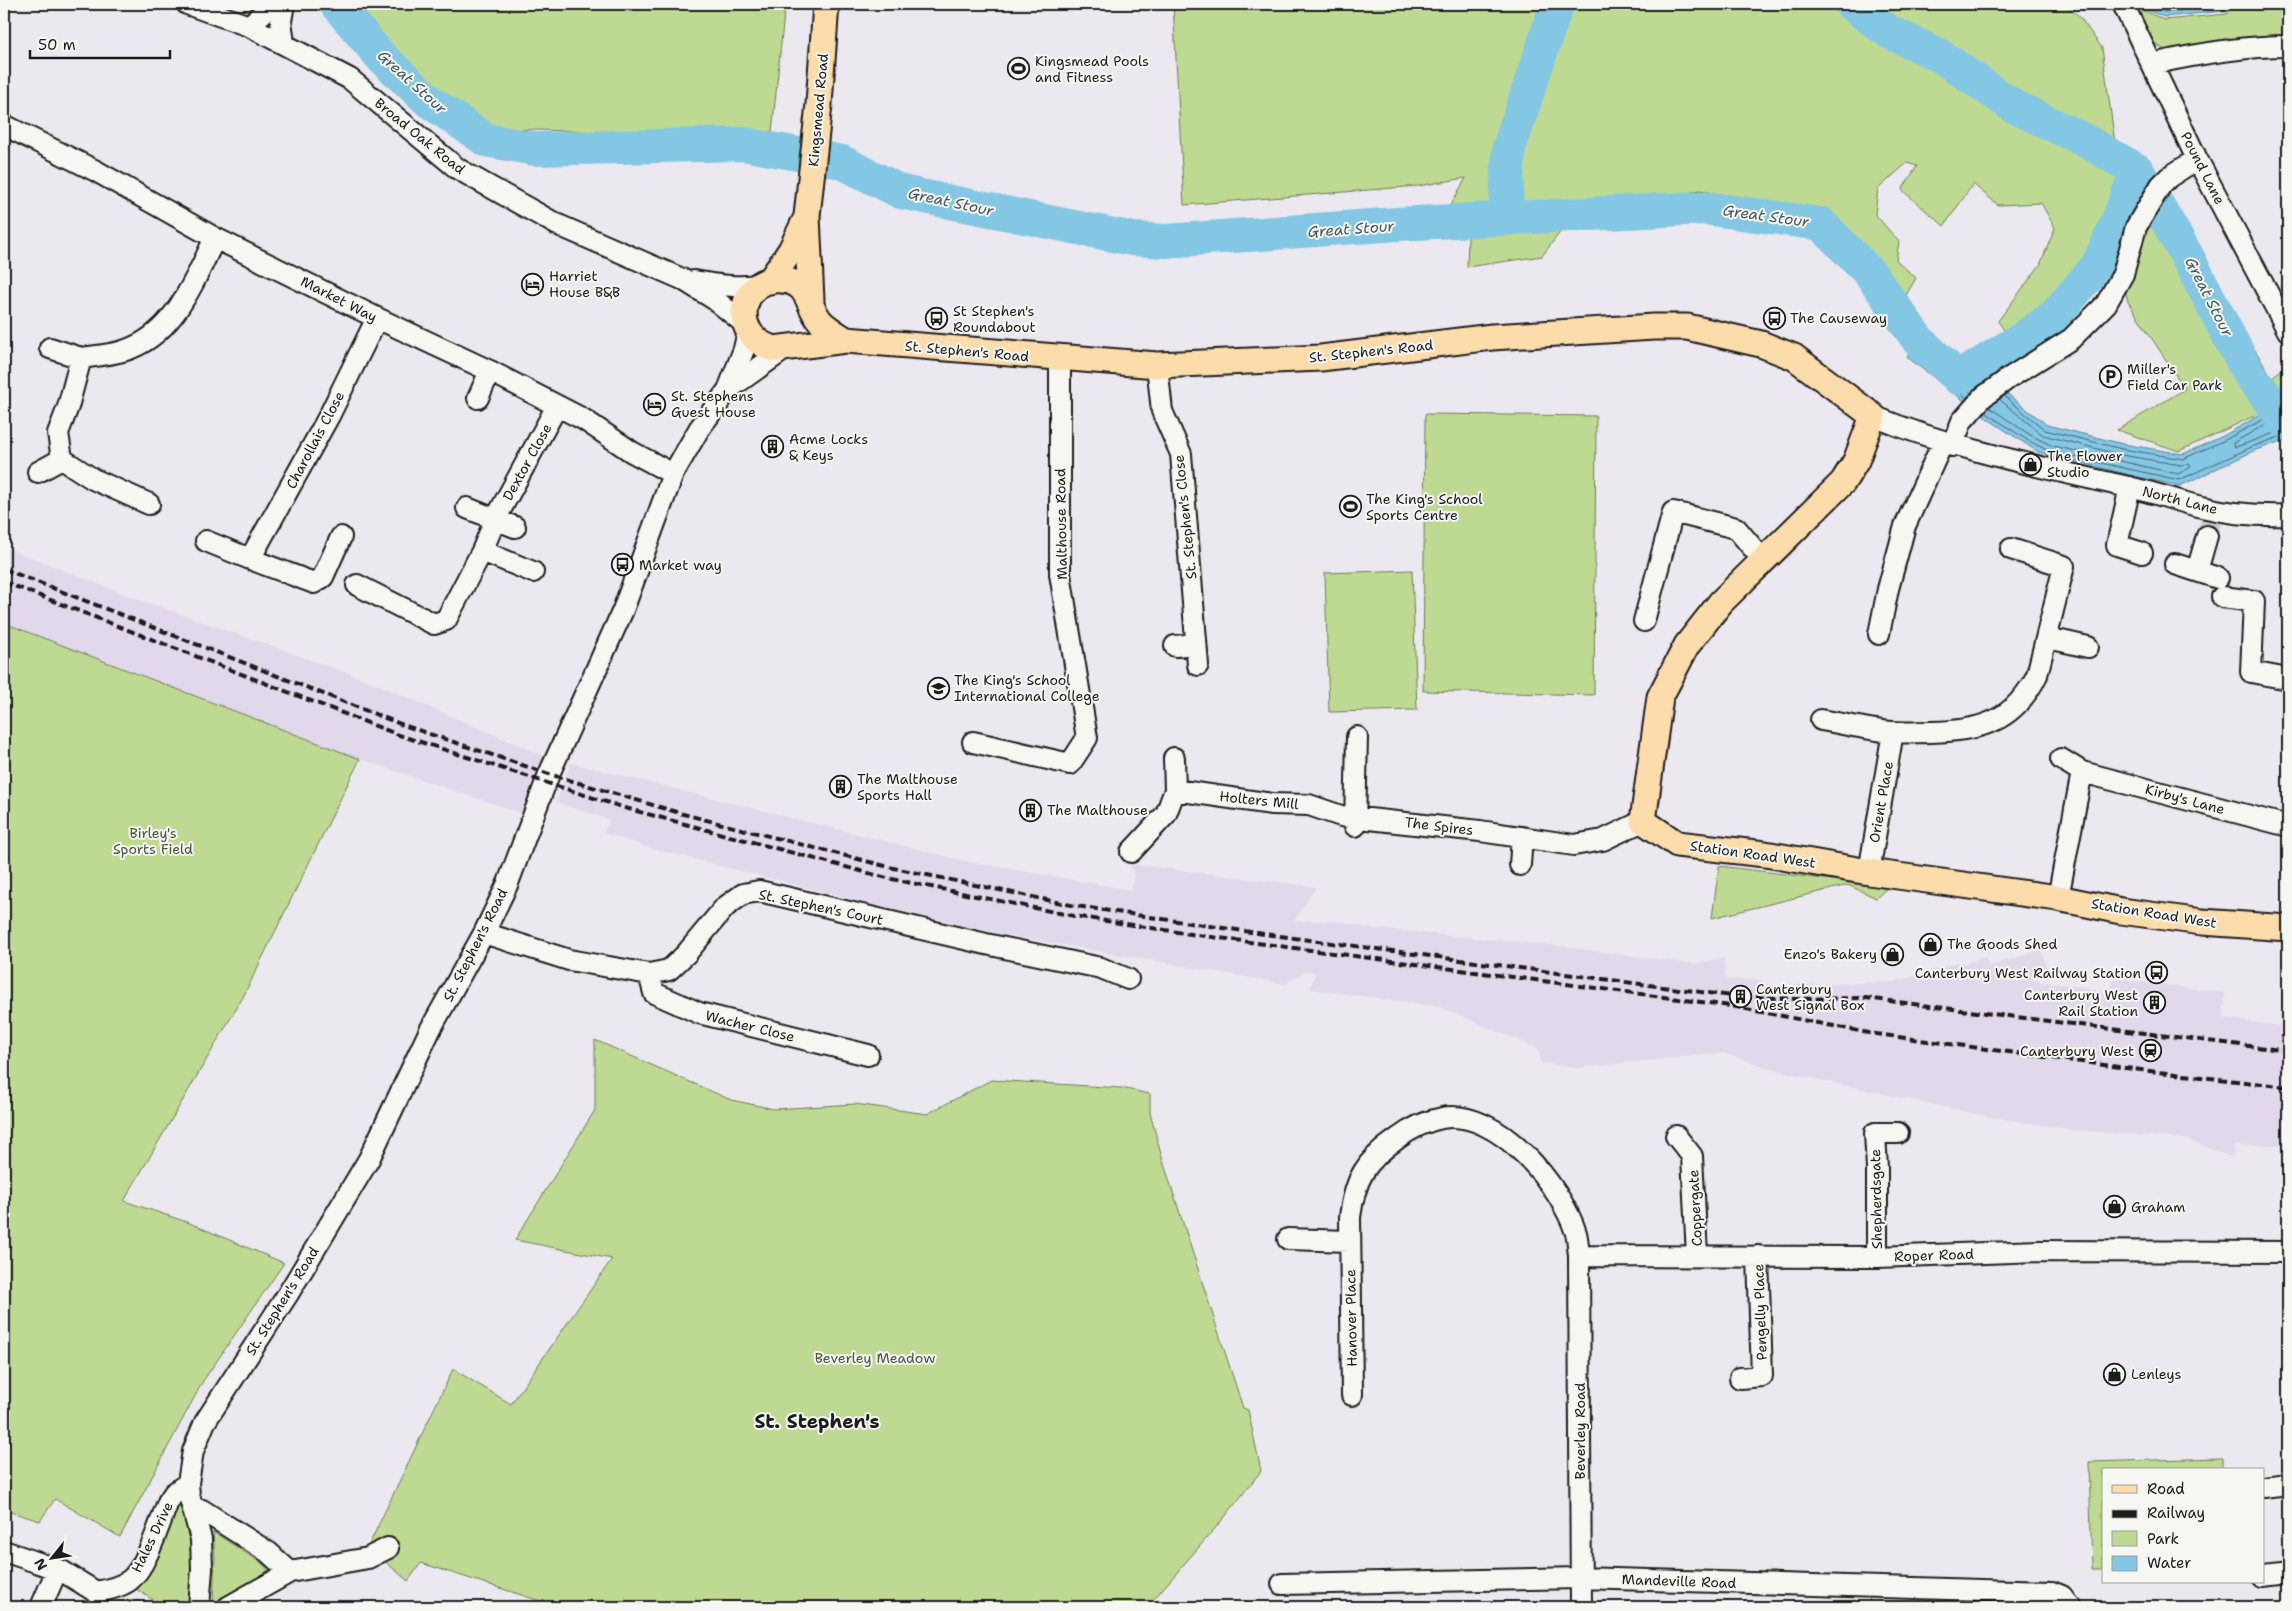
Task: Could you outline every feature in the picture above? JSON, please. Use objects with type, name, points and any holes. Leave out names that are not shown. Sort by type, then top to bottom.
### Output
[{"type":"main road","name":"Kingsmead Road","points":[[812,304],[807,216],[816,142],[826,4]]},
{"type":"main road","name":"Kingsmead Road","points":[[765,283],[790,250],[807,216]]},
{"type":"main road","points":[[765,283],[779,279],[798,285],[812,304],[821,322],[846,340]]},
{"type":"main road","name":"St. Stephen's Road","points":[[765,283],[748,298],[745,306],[746,327],[755,340],[764,346],[774,349],[846,340],[1157,365],[1321,358],[1492,337],[1654,327],[1687,327],[1761,344],[1794,357],[1873,416]]},
{"type":"main road","name":"St. Stephen's Road","points":[[789,348],[802,340],[810,331],[813,320],[812,304]]},
{"type":"main road","points":[[1643,821],[1660,697],[1687,644],[1721,602],[1843,482],[1856,461],[1873,416]]},
{"type":"main road","name":"Station Road West","points":[[1643,821],[1677,844],[1765,854],[1869,872],[2058,898],[2121,911],[2202,922],[2288,928]]},
{"type":"street","name":"Broad Oak Road","points":[[187,4],[249,26],[350,79],[458,169],[556,224],[682,278],[714,299],[746,327]]},
{"type":"street","points":[[249,26],[270,4]]},
{"type":"street","points":[[284,4],[281,20],[284,43]]},
{"type":"street","name":"Pound Lane","points":[[2125,10],[2197,159],[2288,330]]},
{"type":"street","points":[[2152,64],[2195,54],[2251,47],[2288,46]]},
{"type":"street","name":"Market Way","points":[[4,125],[96,171],[215,238],[490,371],[583,419],[632,452],[673,474]]},
{"type":"street","points":[[1879,634],[1888,588],[1905,526],[1962,421],[1983,397],[2071,339],[2106,304],[2123,274],[2136,227],[2161,185],[2169,177],[2197,159]]},
{"type":"street","points":[[50,348],[81,358],[124,351],[153,336],[180,308],[215,238]]},
{"type":"street","name":"Broad Oak Road","points":[[682,278],[742,288],[765,283]]},
{"type":"street","name":"Charollais Close","points":[[250,559],[329,416],[377,318]]},
{"type":"street","name":"St. Stephen's Road","points":[[188,1483],[193,1451],[204,1422],[288,1294],[369,1159],[430,1030],[484,933],[508,882],[549,774],[623,610],[673,474],[699,429],[728,390],[744,349],[746,327]]},
{"type":"street","name":"St. Stephen's Road","points":[[728,390],[789,348]]},
{"type":"street","points":[[81,358],[68,407],[58,432],[62,459],[94,479],[148,504]]},
{"type":"street","name":"Malthouse Road","points":[[973,742],[1070,764],[1087,738],[1060,574],[1060,358]]},
{"type":"street","name":"St. Stephen's Close","points":[[1157,365],[1162,411],[1181,454],[1198,665]]},
{"type":"street","points":[[478,398],[490,371]]},
{"type":"street","name":"Dextor Close","points":[[356,584],[434,624],[446,620],[482,552],[496,518],[557,406]]},
{"type":"street","name":"North Lane","points":[[1873,416],[1948,444],[2130,487],[2210,522],[2254,516],[2288,515]]},
{"type":"street","points":[[38,472],[62,459]]},
{"type":"street","points":[[2130,487],[2117,545],[2142,553]]},
{"type":"street","points":[[467,508],[515,527]]},
{"type":"street","points":[[1644,621],[1673,512],[1736,528],[1763,560]]},
{"type":"street","points":[[2197,571],[2210,522]]},
{"type":"street","points":[[206,541],[314,583],[323,577],[341,537]]},
{"type":"street","points":[[1821,720],[1893,732],[1961,731],[1982,726],[2001,718],[2013,709],[2030,690],[2038,675],[2064,566],[2011,549]]},
{"type":"street","points":[[482,552],[532,572]]},
{"type":"street","points":[[2175,564],[2218,578]]},
{"type":"street","points":[[2222,597],[2254,601],[2251,672],[2288,679]]},
{"type":"street","points":[[2048,638],[2088,647]]},
{"type":"street","points":[[1176,646],[1196,644]]},
{"type":"street","name":"Orient Place","points":[[1869,872],[1893,732]]},
{"type":"street","points":[[1351,819],[1357,737]]},
{"type":"street","points":[[1131,852],[1166,814],[1176,790],[1174,758]]},
{"type":"street","name":"Kirby's Lane","points":[[2061,759],[2082,772],[2288,826]]},
{"type":"street","points":[[2058,898],[2082,772]]},
{"type":"street","name":"Holters Mill","points":[[1176,790],[1272,804],[1309,805],[1351,819]]},
{"type":"street","name":"The Spires","points":[[1351,819],[1522,837],[1574,845],[1603,840],[1643,821]]},
{"type":"street","points":[[1520,865],[1522,837]]},
{"type":"street","name":"St. Stephen's Court","points":[[484,933],[569,960],[648,974],[669,970],[686,954],[725,907],[743,894],[759,891],[986,944],[1102,968],[1128,980]]},
{"type":"street","name":"Wacher Close","points":[[648,974],[654,993],[699,1013],[868,1054]]},
{"type":"street","name":"Hanover Place","points":[[1352,1395],[1349,1241],[1353,1192],[1360,1174],[1369,1162],[1382,1149],[1404,1133],[1423,1124],[1443,1118],[1461,1118],[1496,1132],[1524,1153],[1553,1188],[1576,1233],[1579,1256]]},
{"type":"street","name":"Shepherdsgate","points":[[1877,1257],[1875,1133],[1898,1133]]},
{"type":"street","name":"Coppergate","points":[[1676,1136],[1692,1156],[1697,1256]]},
{"type":"street","points":[[1288,1240],[1349,1241]]},
{"type":"street","name":"Roper Road","points":[[1579,1256],[1877,1257],[2039,1251],[2288,1252]]},
{"type":"street","name":"Beverley Road","points":[[1579,1256],[1581,1607]]},
{"type":"street","name":"Pengelly Place","points":[[1740,1378],[1762,1376],[1758,1256]]},
{"type":"street","points":[[188,1483],[201,1539],[202,1569],[199,1607]]},
{"type":"street","name":"Hales Drive","points":[[4,1551],[56,1570],[96,1592],[129,1581],[139,1570],[168,1502],[174,1493],[188,1483]]},
{"type":"street","points":[[2264,1487],[2288,1484]]},
{"type":"street","points":[[194,1509],[202,1510],[268,1552],[290,1572]]},
{"type":"street","points":[[228,1607],[290,1572],[368,1558],[388,1548]]},
{"type":"street","points":[[41,1607],[56,1570]]},
{"type":"street","points":[[2264,1576],[2288,1573]]},
{"type":"street","name":"Mandeville Road","points":[[1282,1584],[1580,1578],[2052,1592],[2062,1596],[2070,1607]]},
{"type":"shaded area","points":[[4,547],[132,597],[362,678],[546,757],[521,813],[360,759],[4,623]]},
{"type":"shaded area","points":[[571,763],[965,861],[1131,890],[1134,876],[1130,864],[1316,887],[1294,921],[1339,921],[1368,928],[1551,945],[1693,964],[1724,958],[1726,979],[1763,981],[1762,986],[1894,982],[1958,962],[1962,964],[1985,957],[1989,966],[2041,950],[2048,972],[2034,976],[2031,980],[2083,987],[2111,994],[2114,978],[2225,993],[2224,1018],[2288,1027],[2288,1145],[2234,1146],[2233,1158],[2185,1139],[2073,1130],[1985,1116],[1775,1070],[1723,1053],[1577,1068],[1540,1063],[1539,1049],[1440,1007],[1310,989],[1315,973],[1311,971],[1304,972],[1285,984],[996,933],[900,911],[654,849],[604,833],[609,820],[556,802]]},
{"type":"green space","points":[[351,4],[785,4],[772,132],[707,135],[505,129],[467,119],[413,75]]},
{"type":"green space","points":[[1173,4],[2065,4],[2079,16],[2102,48],[2121,187],[2103,241],[2083,274],[2052,310],[2010,339],[1998,321],[2040,265],[2055,228],[2041,203],[1998,205],[1973,184],[1944,226],[1902,190],[1917,166],[1907,163],[1878,189],[1875,214],[1899,242],[1896,260],[1916,278],[1901,304],[1866,256],[1822,217],[1700,190],[1621,210],[1580,206],[1542,256],[1467,267],[1469,212],[1446,213],[1466,178],[1418,186],[1184,205]]},
{"type":"green space","points":[[2231,4],[2288,4],[2288,34],[2170,53],[2151,40],[2139,23],[2138,8],[2164,20],[2227,14]]},
{"type":"green space","points":[[2161,201],[2272,377],[2288,365],[2288,406],[2250,418],[2179,451],[2117,430],[2185,389],[2128,302],[2124,285],[2137,228]]},
{"type":"green space","points":[[1425,414],[1596,416],[1594,695],[1423,691]]},
{"type":"green space","points":[[1412,570],[1417,710],[1329,712],[1325,573]]},
{"type":"green space","name":"Birley's Sports Field","points":[[4,623],[360,759],[243,997],[124,1201],[187,1222],[284,1263],[203,1381],[120,1537],[55,1499],[40,1521],[4,1510]]},
{"type":"green space","points":[[1719,866],[1857,883],[1886,889],[1876,898],[1848,885],[1712,918]]},
{"type":"green space","name":"Beverley Meadow","points":[[595,1040],[731,1100],[774,1109],[855,1104],[927,1114],[991,1080],[1121,1088],[1150,1094],[1150,1113],[1162,1158],[1243,1408],[1248,1410],[1261,1471],[1224,1518],[1147,1607],[559,1607],[421,1563],[408,1581],[368,1547],[453,1369],[511,1404],[612,1259],[515,1240],[595,1110]]},
{"type":"green space","points":[[2222,1458],[2222,1468],[2102,1468],[2102,1569],[2092,1569],[2089,1462]]},
{"type":"green space","points":[[183,1503],[190,1533],[195,1575],[188,1607],[164,1607],[136,1589],[174,1508]]},
{"type":"green space","points":[[213,1532],[263,1564],[268,1570],[267,1576],[221,1607],[213,1606],[215,1557]]},
{"type":"green space","points":[[137,1600],[149,1607],[98,1607],[101,1603],[129,1601],[135,1603]]},
{"type":"water","points":[[2099,4],[2228,4],[2224,11],[2164,17],[2137,6]]},
{"type":"water","points":[[1926,330],[2047,425],[2123,444],[2183,454],[2223,436],[2262,414],[2288,406],[2288,439],[2256,450],[2180,486],[2038,452],[1985,417],[1907,357]]},
{"type":"waterway","name":"Great Stour","points":[[336,4],[383,59],[430,102],[486,140],[535,149],[743,144],[842,162],[901,192],[1133,239],[1166,241],[1397,224],[1704,208],[1821,224],[1870,273],[1919,341],[1952,372]]},
{"type":"waterway","name":"Great Stour","points":[[1505,219],[1509,148],[1557,4]]},
{"type":"waterway","name":"Great Stour","points":[[1851,4],[1889,32],[1939,55],[2013,106],[2082,139],[2137,170],[2186,254],[2246,369],[2285,421]]},
{"type":"waterway","name":"Great Stour","points":[[1958,378],[2025,337],[2055,315],[2098,265],[2119,218],[2137,170]]},
{"type":"tunnel","points":[[2207,536],[2211,521]]},
{"type":"railway","points":[[4,569],[403,725],[549,774],[683,814],[889,867],[1076,906],[1257,933],[1731,996],[1795,999],[1865,998],[2288,1051]]},
{"type":"railway","points":[[4,582],[399,735],[625,808],[887,878],[1074,916],[1197,935],[1731,1006],[1869,1033],[2141,1070],[2288,1087]]},
{"type":"place","name":"Kingsmead Pools and Fitness","points":[[1019,69]]},
{"type":"place","name":"Harriet House B&B","points":[[533,284]]},
{"type":"place","name":"The Causeway","points":[[1774,318]]},
{"type":"place","name":"St Stephen's Roundabout","points":[[937,319]]},
{"type":"place","name":"Miller's Field Car Park","points":[[2111,377]]},
{"type":"place","name":"St. Stephens Guest House","points":[[655,404]]},
{"type":"place","name":"Acme Locks & Keys","points":[[773,447]]},
{"type":"place","name":"The Flower Studio","points":[[2031,464]]},
{"type":"place","name":"The King's School Sports Centre","points":[[1350,507]]},
{"type":"place","name":"Market way","points":[[623,565]]},
{"type":"place","name":"The King's School International College","points":[[938,688]]},
{"type":"place","name":"The Malthouse Sports Hall","points":[[841,787]]},
{"type":"place","name":"The Malthouse","points":[[1031,810]]},
{"type":"place","name":"The Goods Shed","points":[[1931,944]]},
{"type":"place","name":"Enzo's Bakery","points":[[1893,954]]},
{"type":"place","name":"Canterbury West Railway Station","points":[[2157,973]]},
{"type":"place","name":"Canterbury West Signal Box","points":[[1740,997]]},
{"type":"place","name":"Canterbury West Rail Station","points":[[2154,1003]]},
{"type":"place","name":"Canterbury West","points":[[2150,1051]]},
{"type":"place","name":"Graham","points":[[2115,1207]]},
{"type":"place","name":"Lenleys","points":[[2115,1374]]},
{"type":"district","name":"St. Stephen's","points":[[817,1421]]}]
